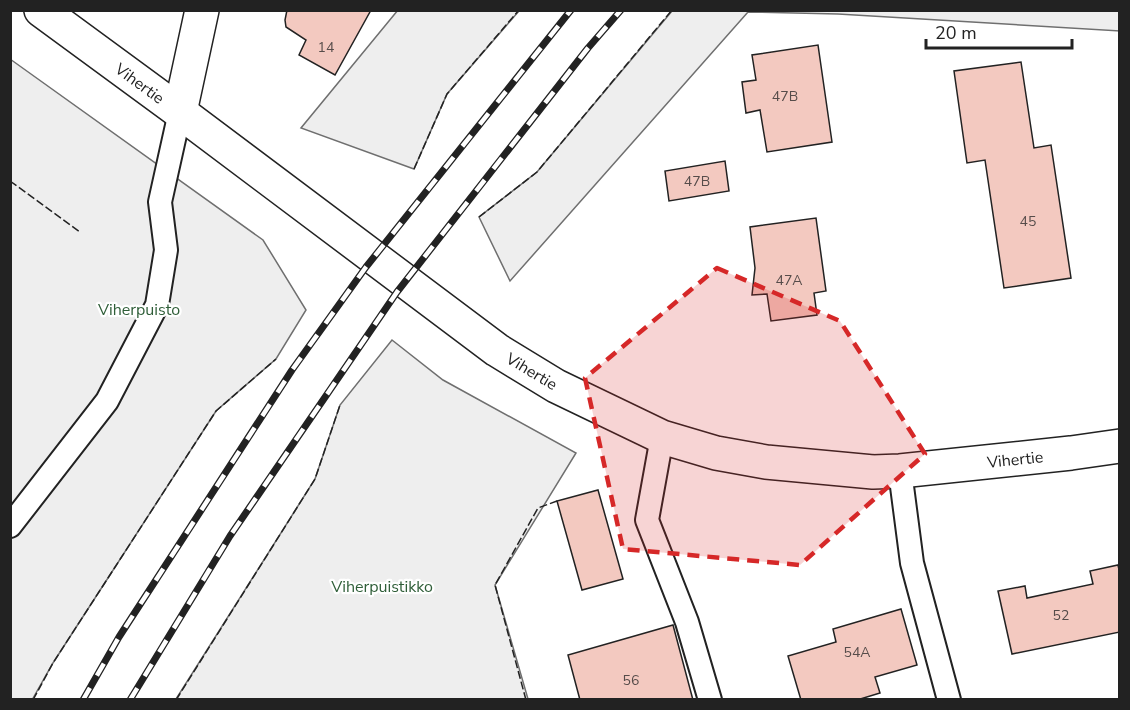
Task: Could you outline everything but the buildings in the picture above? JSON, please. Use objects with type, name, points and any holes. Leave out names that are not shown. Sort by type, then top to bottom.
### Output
[{"type":"street","name":"Vihertie","points":[[41,10],[497,350],[556,386],[662,437],[716,453],[766,462],[873,472],[1071,453],[1119,446]]},
{"type":"street","points":[[180,112],[201,10]]},
{"type":"lane","points":[[10,526],[106,400],[157,305],[166,250],[160,202],[180,112]]},
{"type":"lane","points":[[662,437],[647,520],[687,622],[710,699]]},
{"type":"lane","points":[[900,471],[912,563],[949,699]]},
{"type":"highlighted area","points":[[717,268],[840,321],[925,454],[800,565],[623,549],[585,378]]},
{"type":"green space","points":[[398,10],[519,11],[447,94],[414,169],[301,128]]},
{"type":"green space","points":[[1119,10],[1120,31],[838,14],[748,12],[510,281],[479,217],[537,172],[672,11]]},
{"type":"green space","name":"Viherpuisto","points":[[10,59],[263,240],[306,310],[276,359],[216,411],[53,663],[32,700],[10,699]]},
{"type":"green space","name":"Viherpuistikko","points":[[392,340],[443,380],[576,453],[495,585],[528,699],[176,699],[315,479],[340,405]]},
{"type":"railway","points":[[83,700],[119,637],[292,370],[366,267],[571,10]]},
{"type":"railway","points":[[130,700],[230,536],[397,292],[588,48],[621,10]]},
{"type":"fence","points":[[414,169],[447,94],[519,10]]},
{"type":"fence","points":[[479,217],[537,172],[672,10]]},
{"type":"fence","points":[[10,181],[80,232]]},
{"type":"fence","points":[[33,700],[53,663],[216,411],[276,359]]},
{"type":"fence","points":[[176,700],[315,479],[340,405]]},
{"type":"fence","points":[[526,700],[495,585],[538,508],[557,501]]}]
